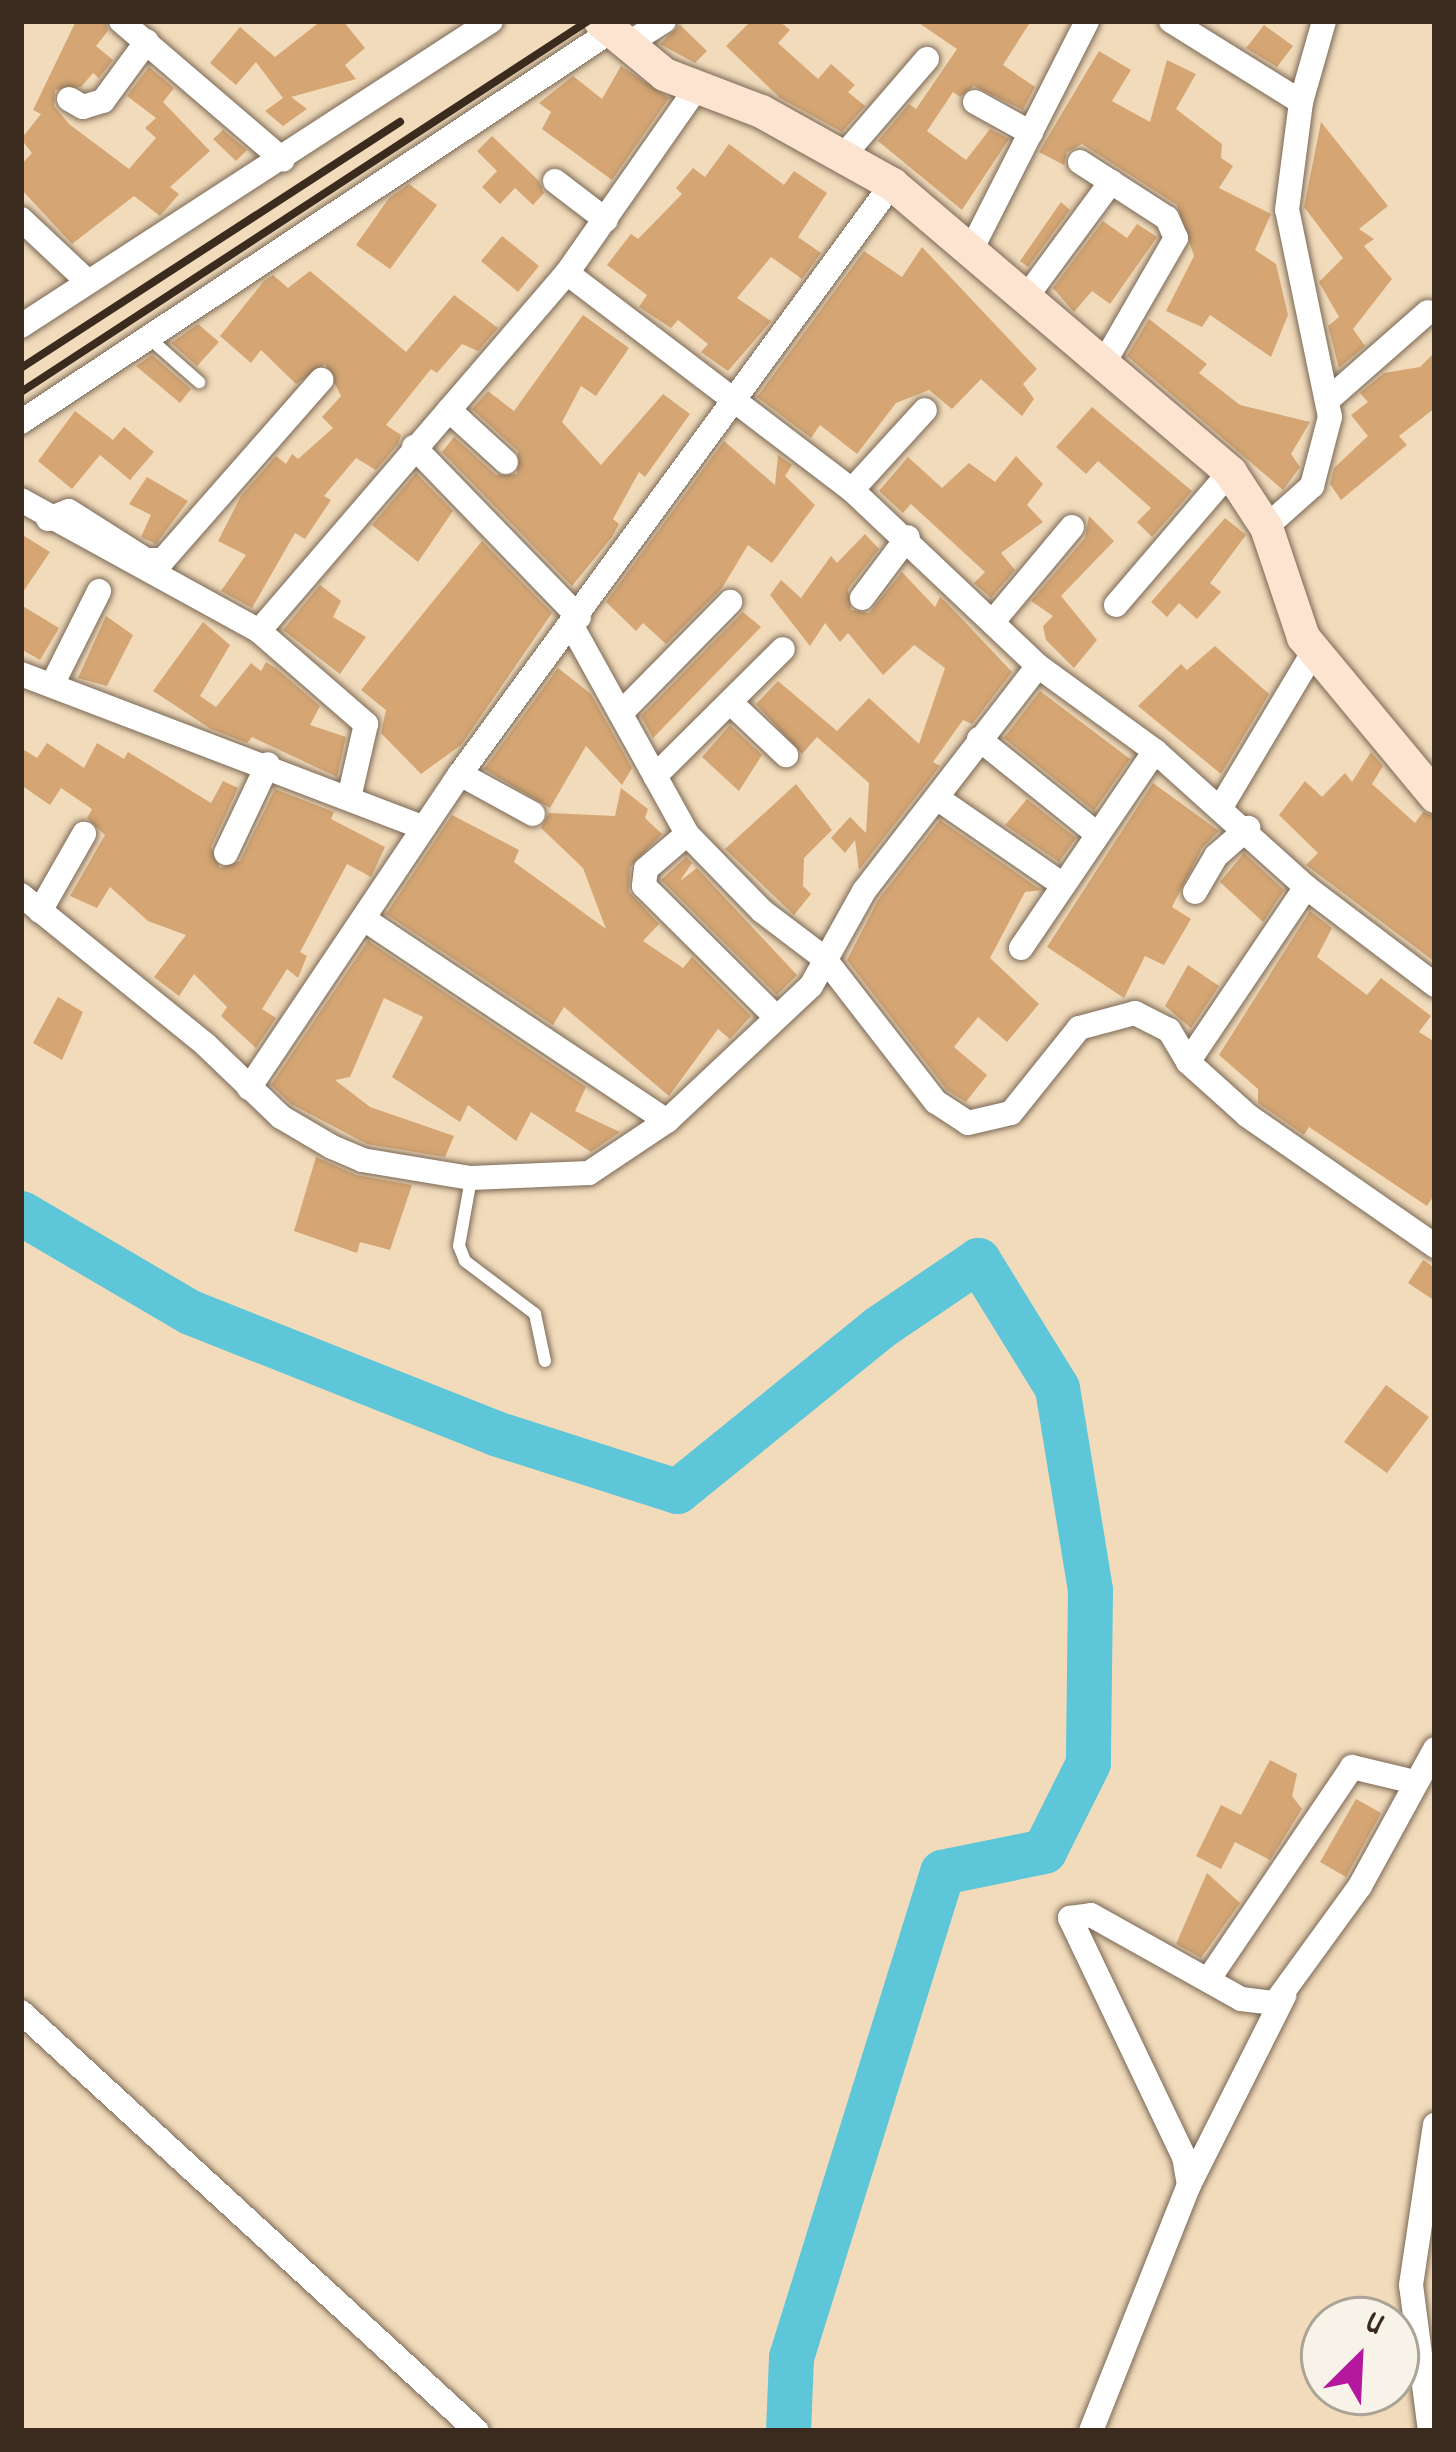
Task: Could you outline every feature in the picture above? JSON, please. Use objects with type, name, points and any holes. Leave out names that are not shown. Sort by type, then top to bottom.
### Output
[{"type":"street","points":[[121,21],[283,160]]},
{"type":"street","points":[[21,326],[491,21]]},
{"type":"street","points":[[21,422],[612,32],[664,21]]},
{"type":"street","points":[[970,252],[1087,21]]},
{"type":"street","points":[[1171,21],[1301,102]]},
{"type":"street","points":[[1266,527],[1312,486],[1330,398],[1310,343],[1287,211],[1301,102],[1324,21]]},
{"type":"street","points":[[612,32],[696,89],[761,111],[892,184],[1230,472],[1266,527],[1291,616],[1314,651],[1435,796]]},
{"type":"street","points":[[69,99],[83,107],[103,100],[147,41]]},
{"type":"street","points":[[844,155],[927,59]]},
{"type":"street","points":[[259,631],[567,273],[696,89]]},
{"type":"street","points":[[975,101],[1031,133]]},
{"type":"street","points":[[1080,162],[1168,218],[1176,238],[1102,366]]},
{"type":"street","points":[[555,181],[606,220]]},
{"type":"street","points":[[1027,296],[1111,182]]},
{"type":"street","points":[[249,1088],[460,774],[576,623],[892,184]]},
{"type":"street","points":[[21,219],[88,282]]},
{"type":"street","points":[[567,273],[732,405],[851,490],[908,537],[1038,666],[1155,751],[1248,827],[1306,887],[1435,985]]},
{"type":"street","points":[[1330,398],[1428,313]]},
{"type":"street","points":[[31,514],[69,511],[146,560],[163,560],[322,380]]},
{"type":"street","points":[[449,410],[506,462]]},
{"type":"street","points":[[851,490],[925,410]]},
{"type":"street","points":[[414,447],[576,623],[687,834],[762,911],[826,960],[936,1102],[968,1123],[1011,1113],[1079,1028],[1109,1016],[1135,1013],[1168,1030],[1188,1062],[1248,1116],[1435,1246]]},
{"type":"street","points":[[1116,605],[1230,472]]},
{"type":"street","points":[[31,514],[259,631],[366,724],[350,794]]},
{"type":"street","points":[[995,619],[1072,527]]},
{"type":"street","points":[[862,598],[908,537]]},
{"type":"street","points":[[52,685],[98,590]]},
{"type":"street","points":[[623,711],[730,602]]},
{"type":"street","points":[[656,776],[783,649]]},
{"type":"street","points":[[1221,808],[1314,651]]},
{"type":"street","points":[[84,834],[30,903],[302,1131],[362,1160],[471,1178],[590,1174],[667,1120],[777,1018],[826,960],[979,739],[1038,666]]},
{"type":"street","points":[[21,674],[350,794],[424,828]]},
{"type":"street","points":[[731,703],[786,755]]},
{"type":"street","points":[[979,739],[1096,833]]},
{"type":"street","points":[[1021,948],[1155,751]]},
{"type":"street","points":[[226,853],[268,764]]},
{"type":"street","points":[[460,774],[533,814]]},
{"type":"street","points":[[937,798],[1063,885]]},
{"type":"street","points":[[1195,892],[1216,856],[1248,827]]},
{"type":"street","points":[[687,834],[650,864],[644,886],[777,1018]]},
{"type":"street","points":[[1188,1062],[1306,887]]},
{"type":"street","points":[[364,919],[667,1120]]},
{"type":"street","points":[[1091,2431],[1189,2185],[1284,1996],[1360,1886],[1435,1749]]},
{"type":"street","points":[[1208,1980],[1352,1766],[1415,1782]]},
{"type":"street","points":[[1189,2185],[1184,2158],[1070,1918],[1091,1915],[1254,2006],[1284,1996]]},
{"type":"street","points":[[21,2012],[477,2431]]},
{"type":"street","points":[[1430,2431],[1411,2264],[1435,2125]]},
{"type":"lane","points":[[149,338],[199,382]]},
{"type":"lane","points":[[471,1178],[459,1246],[466,1262],[535,1314],[545,1361]]},
{"type":"building","points":[[76,21],[105,21],[108,31],[96,46],[113,60],[99,78],[93,73],[81,87],[55,90],[54,106],[69,124],[129,169],[156,138],[145,128],[156,118],[127,96],[149,67],[174,88],[163,102],[210,151],[170,187],[179,194],[160,216],[134,196],[72,244],[21,189],[21,165],[32,153],[21,139],[41,114],[33,110]]},
{"type":"building","points":[[321,21],[343,21],[365,48],[345,65],[356,79],[291,97],[307,109],[283,126],[265,111],[283,98],[256,62],[236,85],[210,63],[240,27],[275,57]]},
{"type":"building","points":[[751,21],[779,21],[790,30],[778,43],[818,79],[831,64],[855,85],[848,92],[865,106],[842,132],[780,98],[726,46]]},
{"type":"building","points":[[916,21],[1031,21],[1003,65],[1035,87],[1023,110],[974,86],[960,97],[953,92],[927,131],[966,160],[990,129],[1009,139],[962,210],[878,141],[909,104],[916,109],[957,49]]},
{"type":"building","points":[[680,25],[707,51],[695,63],[660,44]]},
{"type":"building","points":[[1264,25],[1293,46],[1277,67],[1246,48]]},
{"type":"building","points":[[1099,51],[1131,70],[1112,101],[1150,122],[1167,60],[1196,74],[1176,109],[1222,144],[1221,158],[1233,166],[1219,188],[1271,214],[1255,250],[1276,264],[1288,315],[1271,357],[1210,315],[1202,327],[1166,311],[1194,256],[1177,205],[1082,144],[1067,152],[1064,165],[1039,152]]},
{"type":"building","points":[[621,66],[669,98],[612,180],[542,129],[551,112],[539,103],[573,76],[602,99]]},
{"type":"building","points":[[1321,122],[1388,206],[1359,229],[1374,239],[1364,246],[1392,279],[1353,329],[1365,346],[1339,368],[1328,326],[1339,317],[1319,282],[1343,258],[1304,207]]},
{"type":"building","points":[[223,130],[247,150],[236,161],[213,139]]},
{"type":"building","points":[[492,136],[539,181],[544,193],[533,205],[515,188],[500,204],[482,187],[497,171],[477,151]]},
{"type":"building","points":[[729,144],[784,185],[794,171],[827,193],[798,237],[821,253],[802,279],[771,257],[737,298],[771,321],[728,371],[701,352],[708,344],[678,320],[671,328],[639,307],[647,295],[607,265],[631,234],[638,239],[682,194],[676,188],[693,168],[705,177]]},
{"type":"building","points":[[409,184],[437,205],[390,269],[356,245],[389,198]]},
{"type":"building","points":[[1061,202],[1070,210],[1028,267],[1020,261]]},
{"type":"building","points":[[1103,221],[1127,238],[1137,224],[1157,237],[1110,304],[1092,291],[1074,312],[1053,288]]},
{"type":"building","points":[[502,236],[539,266],[518,292],[481,261]]},
{"type":"building","points":[[922,247],[1037,369],[1023,384],[1034,399],[1022,416],[981,379],[952,409],[929,390],[896,403],[857,454],[820,425],[811,438],[757,397],[864,251],[902,277]]},
{"type":"building","points":[[310,271],[406,352],[454,295],[498,328],[478,351],[462,344],[437,373],[431,369],[386,425],[401,435],[398,444],[376,470],[356,458],[324,496],[331,500],[305,539],[295,533],[252,608],[221,591],[246,555],[218,541],[241,496],[276,456],[286,464],[292,454],[298,459],[333,428],[322,417],[341,396],[325,364],[296,384],[261,350],[251,363],[220,336],[264,281],[273,275],[288,288]]},
{"type":"building","points":[[583,315],[629,348],[596,396],[581,386],[562,422],[601,465],[663,394],[690,414],[645,477],[639,472],[613,519],[619,524],[612,537],[572,586],[442,452],[454,437],[496,475],[517,474],[518,451],[472,409],[488,391],[514,411]]},
{"type":"building","points":[[1149,319],[1207,364],[1199,373],[1240,405],[1310,422],[1291,454],[1300,467],[1283,490],[1127,356]]},
{"type":"building","points":[[198,324],[219,342],[197,366],[171,343]]},
{"type":"building","points":[[1435,352],[1435,408],[1399,436],[1407,445],[1341,500],[1330,484],[1334,468],[1368,436],[1351,415],[1368,402],[1360,393],[1384,373],[1420,367]]},
{"type":"building","points":[[152,355],[191,389],[180,403],[136,366]]},
{"type":"building","points":[[1092,407],[1192,491],[1152,537],[1137,522],[1151,508],[1098,461],[1086,474],[1056,447]]},
{"type":"building","points":[[75,411],[113,440],[124,427],[154,452],[130,480],[100,455],[72,489],[38,461]]},
{"type":"building","points":[[724,441],[775,485],[778,455],[792,465],[785,476],[815,505],[772,563],[748,545],[722,588],[666,644],[643,623],[636,631],[606,602]]},
{"type":"building","points":[[1016,456],[1043,484],[1027,505],[1043,522],[1001,553],[1015,570],[991,598],[974,583],[985,572],[911,504],[903,513],[879,491],[908,457],[942,488],[969,463],[995,482]]},
{"type":"building","points":[[416,473],[453,511],[418,562],[372,525]]},
{"type":"building","points":[[147,477],[188,501],[156,544],[141,537],[151,515],[129,504]]},
{"type":"building","points":[[1089,516],[1114,541],[1061,596],[1097,640],[1074,668],[1046,640],[1043,626],[1053,616],[1031,601],[1085,538]]},
{"type":"building","points":[[1225,518],[1246,535],[1210,583],[1221,592],[1197,619],[1179,603],[1167,617],[1151,602]]},
{"type":"building","points":[[21,534],[50,552],[21,595]]},
{"type":"building","points":[[865,534],[879,549],[848,589],[851,610],[869,613],[902,572],[935,607],[940,597],[947,603],[1012,672],[972,724],[963,720],[933,762],[940,766],[859,870],[855,840],[845,853],[831,838],[850,817],[866,833],[869,783],[817,737],[802,754],[756,704],[778,681],[837,731],[869,698],[919,744],[945,668],[914,645],[883,675],[848,633],[840,642],[825,623],[810,646],[770,595],[781,580],[801,598],[831,556],[837,563]]},
{"type":"building","points":[[482,541],[552,613],[461,745],[421,774],[381,733],[386,710],[361,690]]},
{"type":"building","points":[[320,585],[341,601],[333,617],[366,637],[340,674],[283,630]]},
{"type":"building","points":[[21,605],[59,628],[40,660],[21,649]]},
{"type":"building","points":[[743,612],[761,627],[653,738],[641,716]]},
{"type":"building","points":[[106,616],[133,635],[107,686],[78,678]]},
{"type":"building","points":[[203,622],[230,645],[200,696],[216,707],[251,663],[261,671],[266,662],[320,706],[310,725],[346,737],[337,777],[252,737],[247,743],[211,729],[153,691]]},
{"type":"building","points":[[1215,646],[1269,694],[1221,774],[1138,706],[1181,664],[1187,670]]},
{"type":"building","points":[[558,668],[591,694],[632,768],[622,785],[586,746],[550,808],[484,769]]},
{"type":"building","points":[[1040,691],[1130,759],[1094,811],[1004,738]]},
{"type":"building","points":[[730,725],[762,755],[739,791],[702,757]]},
{"type":"building","points":[[47,743],[84,768],[97,743],[124,759],[128,752],[211,803],[223,781],[238,788],[211,847],[220,868],[240,861],[275,789],[334,812],[331,819],[385,847],[371,877],[347,864],[300,952],[307,956],[298,978],[287,969],[262,1009],[276,1018],[256,1048],[221,1016],[227,1007],[194,974],[179,996],[154,977],[186,935],[148,921],[110,887],[97,908],[70,896],[105,835],[87,818],[92,809],[61,788],[50,805],[21,785],[21,748],[37,758]]},
{"type":"building","points":[[1371,752],[1383,766],[1372,784],[1415,823],[1423,812],[1435,817],[1435,962],[1306,865],[1318,853],[1279,815],[1305,781],[1322,797],[1345,773],[1352,782]]},
{"type":"building","points":[[1153,783],[1219,831],[1202,848],[1172,907],[1191,919],[1164,965],[1145,956],[1124,998],[1047,947]]},
{"type":"building","points":[[796,784],[832,830],[804,858],[803,886],[811,894],[794,915],[725,849]]},
{"type":"building","points":[[621,788],[648,809],[645,818],[662,834],[630,867],[629,892],[659,924],[643,941],[683,968],[692,957],[751,1016],[730,1039],[718,1029],[669,1096],[564,1007],[553,1025],[386,914],[452,815],[519,850],[514,862],[606,929],[583,868],[541,828],[549,813],[615,816]]},
{"type":"building","points":[[1027,799],[1076,838],[1059,862],[1005,825]]},
{"type":"building","points":[[940,820],[1041,890],[1025,892],[990,958],[1039,1004],[1007,1042],[978,1017],[954,1047],[987,1075],[966,1102],[947,1090],[847,960],[878,900]]},
{"type":"building","points":[[1244,853],[1284,890],[1263,922],[1220,882]]},
{"type":"building","points":[[686,857],[692,863],[680,881],[697,868],[797,975],[777,995],[661,880]]},
{"type":"building","points":[[1310,911],[1332,928],[1317,957],[1367,995],[1381,978],[1431,1016],[1419,1032],[1435,1042],[1435,1194],[1427,1206],[1309,1127],[1304,1135],[1258,1103],[1258,1089],[1219,1055]]},
{"type":"building","points":[[368,941],[586,1087],[575,1111],[620,1132],[591,1152],[531,1112],[516,1141],[468,1105],[460,1122],[392,1077],[423,1017],[384,998],[350,1077],[335,1080],[370,1107],[454,1136],[445,1157],[367,1144],[291,1104],[271,1085]]},
{"type":"building","points":[[1188,965],[1219,986],[1191,1028],[1165,1006]]},
{"type":"building","points":[[58,997],[83,1012],[62,1060],[33,1043]]},
{"type":"building","points":[[316,1157],[356,1175],[412,1185],[390,1250],[360,1242],[357,1253],[294,1231]]},
{"type":"building","points":[[1423,1260],[1435,1268],[1435,1301],[1408,1283]]},
{"type":"building","points":[[1386,1385],[1429,1417],[1387,1473],[1344,1442]]},
{"type":"building","points":[[1270,1760],[1297,1774],[1292,1796],[1302,1809],[1270,1860],[1235,1842],[1221,1869],[1196,1856],[1221,1805],[1241,1815]]},
{"type":"building","points":[[1356,1799],[1381,1813],[1346,1877],[1320,1862]]},
{"type":"building","points":[[1207,1873],[1240,1903],[1201,1958],[1176,1944]]},
{"type":"waterway","points":[[21,1213],[190,1312],[495,1433],[677,1491],[878,1328],[978,1260],[1057,1388],[1090,1590],[1088,1763],[1044,1851],[942,1872],[791,2357],[788,2431]]},
{"type":"railway","points":[[21,392],[588,21]]},
{"type":"railway","points":[[21,368],[400,122]]}]
